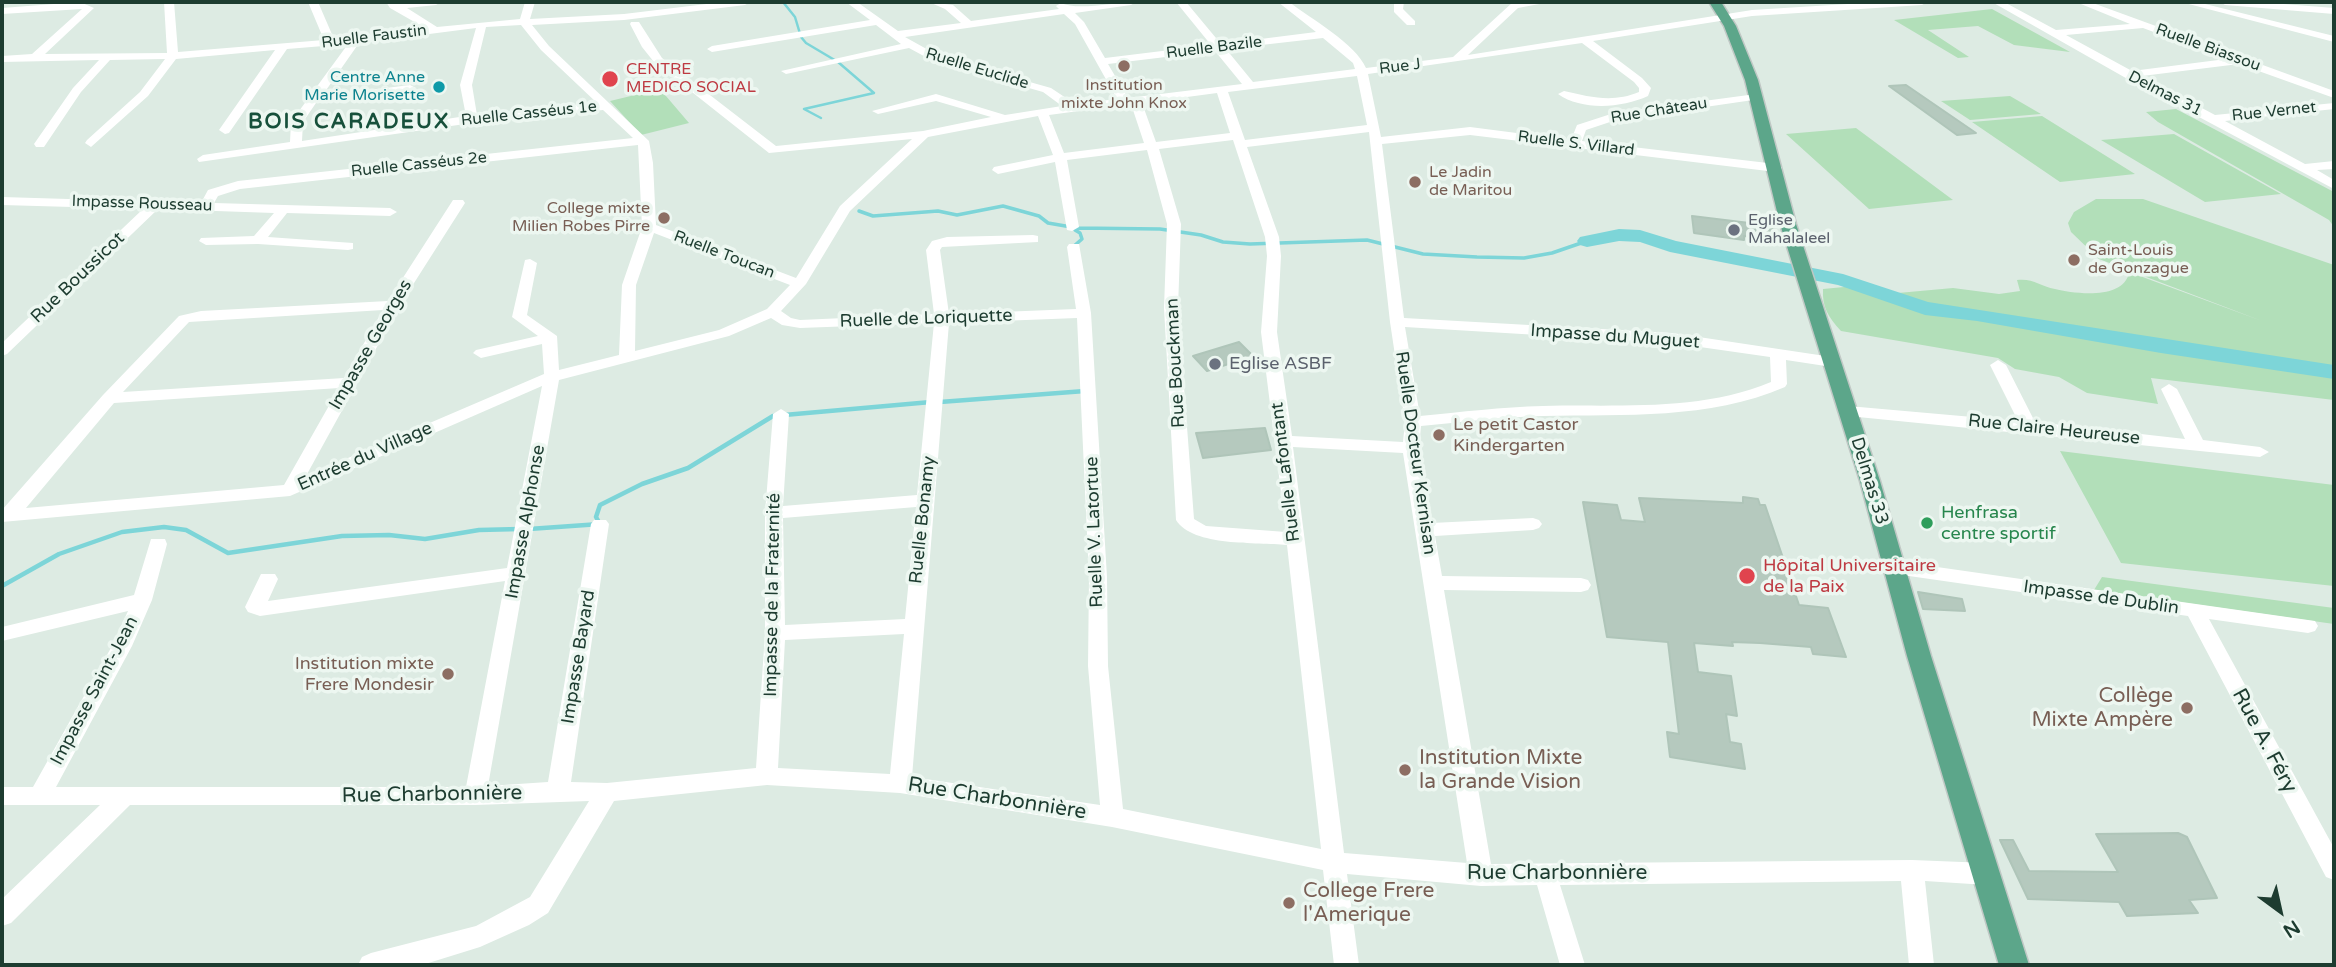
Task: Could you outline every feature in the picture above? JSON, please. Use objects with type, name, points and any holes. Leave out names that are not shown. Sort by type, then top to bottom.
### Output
[{"type":"main road","name":"Delmas 33","points":[[1715,2],[1727,17],[1756,97],[1776,168],[1788,225],[1848,411],[2014,965]]},
{"type":"street","points":[[90,143],[144,94],[173,56],[169,2]]},
{"type":"street","points":[[313,2],[331,43]]},
{"type":"street","points":[[393,4],[436,2]]},
{"type":"street","points":[[530,2],[524,22],[545,48],[643,141],[649,227],[629,285],[627,355]]},
{"type":"street","points":[[626,2],[630,20]]},
{"type":"street","name":"Ruelle Faustin","points":[[6,59],[173,56],[331,43],[482,24],[630,20],[708,4],[745,2]]},
{"type":"street","name":"Ruelle Euclide","points":[[851,2],[910,46],[937,59],[1047,90],[1071,107]]},
{"type":"street","points":[[934,2],[949,7],[968,24]]},
{"type":"street","name":"Rue Bouckman","points":[[1056,2],[1079,22],[1130,100],[1170,200],[1174,231],[1171,308],[1185,520],[1202,532],[1294,539]]},
{"type":"street","points":[[895,35],[1131,2]]},
{"type":"street","points":[[1181,2],[1250,86]]},
{"type":"street","points":[[1283,2],[1358,62],[1362,72]]},
{"type":"street","points":[[1399,2],[1398,10],[1411,23]]},
{"type":"street","points":[[1456,60],[1516,4],[1545,2]]},
{"type":"street","name":"Rue J","points":[[630,20],[659,60],[773,150],[924,134],[941,128],[1042,111],[1456,60],[1727,17],[1922,2]]},
{"type":"street","name":"Delmas 31","points":[[1997,2],[2095,59],[2214,119],[2334,185]]},
{"type":"street","name":"Ruelle Biassou","points":[[2081,2],[2334,95]]},
{"type":"street","points":[[2186,2],[2334,39]]},
{"type":"street","points":[[2225,2],[2334,11]]},
{"type":"street","points":[[393,4],[434,29]]},
{"type":"street","points":[[2,11],[80,5],[89,8],[35,57]]},
{"type":"street","points":[[2286,5],[2317,34]]},
{"type":"street","points":[[712,49],[878,22]]},
{"type":"street","points":[[472,119],[466,85],[482,24]]},
{"type":"street","points":[[2053,33],[2146,25]]},
{"type":"street","name":"Ruelle Bazile","points":[[1102,61],[1326,34]]},
{"type":"street","points":[[296,146],[297,122],[356,40]]},
{"type":"street","points":[[1564,94],[1605,103],[1622,103],[1644,94],[1645,88],[1638,80],[1585,40]]},
{"type":"street","points":[[786,71],[910,46]]},
{"type":"street","points":[[225,130],[283,47]]},
{"type":"street","points":[[40,144],[77,90],[106,58]]},
{"type":"street","points":[[2,73],[6,59]]},
{"type":"street","points":[[2128,75],[2240,60]]},
{"type":"street","name":"Ruelle Docteur Kernisan","points":[[1362,72],[1376,141],[1397,322],[1413,422],[1411,448],[1480,875]]},
{"type":"street","points":[[315,100],[410,88]]},
{"type":"street","name":"Ruelle Lafontant","points":[[1221,89],[1272,237],[1274,256],[1269,332],[1346,965]]},
{"type":"street","points":[[878,111],[936,97],[1003,117]]},
{"type":"street","name":"Rue Château","points":[[1575,145],[1581,128],[1614,117],[1756,97]]},
{"type":"street","name":"Ruelle Casséus 1e","points":[[203,159],[472,119],[604,106]]},
{"type":"street","name":"Rue Vernet","points":[[2214,119],[2334,106]]},
{"type":"street","points":[[1042,111],[1060,157],[1072,227]]},
{"type":"street","points":[[998,170],[1060,157],[1374,128]]},
{"type":"street","name":"Ruelle S. Villard","points":[[1376,141],[1469,131],[1776,168]]},
{"type":"street","points":[[772,312],[799,284],[845,209],[924,134]]},
{"type":"street","name":"Ruelle Casséus 2e","points":[[205,207],[213,193],[238,185],[643,141]]},
{"type":"street","points":[[2304,168],[2334,165]]},
{"type":"street","name":"Impasse Rousseau","points":[[2,201],[390,212]]},
{"type":"street","name":"Impasse Georges","points":[[290,490],[393,305],[458,203]]},
{"type":"street","name":"Rue Boussicot","points":[[2,351],[155,205]]},
{"type":"street","points":[[258,240],[283,210]]},
{"type":"street","name":"Ruelle Toucan","points":[[649,227],[799,284]]},
{"type":"street","name":"Ruelle Bonamy","points":[[900,784],[942,318],[932,256],[937,244],[947,241],[1033,239]]},
{"type":"street","points":[[206,241],[258,240],[348,246]]},
{"type":"street","name":"Ruelle V. Latortue","points":[[1074,247],[1084,313],[1098,577],[1098,666],[1112,817]]},
{"type":"street","points":[[481,353],[549,338],[547,334],[519,317],[530,263]]},
{"type":"street","points":[[6,515],[109,398],[184,319],[201,315],[393,305]]},
{"type":"street","name":"Entrée du Village","points":[[6,515],[290,490],[548,377],[627,355],[704,339],[772,312]]},
{"type":"street","name":"Ruelle de Loriquette","points":[[772,312],[787,322],[800,324],[1084,313]]},
{"type":"street","name":"Impasse du Muguet","points":[[1397,322],[1672,338],[1832,362]]},
{"type":"street","name":"Impasse Alphonse","points":[[475,796],[517,573],[548,377],[549,338]]},
{"type":"street","points":[[1413,422],[1539,411],[1685,407],[1736,399],[1766,391],[1779,384],[1778,355]]},
{"type":"street","points":[[1998,365],[2029,426]]},
{"type":"street","points":[[109,398],[348,383]]},
{"type":"street","points":[[2169,389],[2197,446]]},
{"type":"street","name":"Rue Claire Heureuse","points":[[1848,411],[2029,426],[2260,452]]},
{"type":"street","name":"Impasse de la Fraternité","points":[[767,776],[775,633],[774,513],[781,414]]},
{"type":"street","points":[[1283,441],[1411,448]]},
{"type":"street","points":[[774,513],[924,500]]},
{"type":"street","name":"Impasse Bayard","points":[[558,791],[600,524]]},
{"type":"street","points":[[1425,530],[1533,524]]},
{"type":"street","points":[[142,600],[158,544]]},
{"type":"street","name":"Impasse de Dublin","points":[[1895,568],[2308,626]]},
{"type":"street","points":[[268,579],[256,602],[255,607],[260,609],[517,573]]},
{"type":"street","points":[[1434,583],[1581,585]]},
{"type":"street","name":"Impasse Saint-Jean","points":[[2,634],[142,600]]},
{"type":"street","name":"Impasse Saint-Jean","points":[[39,797],[122,646],[142,600]]},
{"type":"street","name":"Rue A. Féry","points":[[2195,611],[2334,870]]},
{"type":"street","points":[[775,633],[913,626]]},
{"type":"street","name":"Rue Charbonnière","points":[[2,796],[475,796],[558,791],[607,792],[767,776],[900,784],[1112,817],[1332,863],[1480,875],[1912,870],[1987,874]]},
{"type":"street","points":[[371,965],[492,932],[539,905],[607,792]]},
{"type":"street","points":[[2,915],[125,796]]},
{"type":"street","points":[[1912,870],[1922,965]]},
{"type":"street","points":[[1546,876],[1572,965]]},
{"type":"green space","points":[[1992,9],[2070,52],[2014,45],[1978,26],[1928,30],[1969,57],[1958,58],[1894,20]]},
{"type":"green space","points":[[660,89],[689,123],[641,135],[610,101]]},
{"type":"green space","points":[[2010,96],[2041,114],[1970,120],[1941,101]]},
{"type":"green space","points":[[2176,109],[2334,192],[2334,227],[2329,220],[2158,122],[2146,112]]},
{"type":"green space","points":[[2042,116],[2135,174],[2060,182],[1972,122]]},
{"type":"green space","points":[[1856,128],[1953,200],[1869,209],[1786,134]]},
{"type":"green space","points":[[2174,134],[2281,194],[2205,202],[2101,140]]},
{"type":"green space","points":[[2096,199],[2143,199],[2334,265],[2334,400],[2151,378],[2158,404],[2087,393],[2059,377],[2015,369],[1998,358],[1841,331],[1827,311],[1823,289],[1865,285],[1898,293],[1953,288],[1999,294],[2020,291],[2017,280],[2023,280],[2064,291],[2098,293],[2119,287],[2129,272],[2262,321],[2099,259],[2071,232],[2068,223],[2074,212]]},
{"type":"green space","points":[[2060,451],[2334,485],[2334,586],[2121,563]]},
{"type":"green space","points":[[2102,577],[2334,608],[2334,624],[2094,590]]},
{"type":"building","points":[[1906,85],[1976,133],[1957,135],[1889,86]]},
{"type":"building","name":"Eglise Mahalaleel","points":[[1692,216],[1774,226],[1776,240],[1744,236],[1744,240],[1694,233]]},
{"type":"building","name":"Eglise ASBF","points":[[1239,342],[1253,356],[1207,371],[1193,356]]},
{"type":"building","points":[[1265,428],[1271,450],[1203,458],[1196,433]]},
{"type":"building","name":"Hôpital Universitaire de la Paix","points":[[1743,497],[1758,499],[1760,505],[1765,505],[1799,605],[1828,608],[1846,657],[1813,654],[1811,647],[1732,642],[1733,646],[1694,643],[1698,672],[1731,676],[1737,716],[1726,714],[1730,742],[1741,744],[1745,769],[1670,757],[1667,732],[1679,734],[1668,642],[1607,637],[1583,502],[1617,505],[1621,520],[1645,522],[1639,498],[1743,503]]},
{"type":"building","points":[[1918,592],[1962,599],[1965,611],[1923,609]]},
{"type":"building","points":[[2178,833],[2187,837],[2217,898],[2189,900],[2198,913],[2127,916],[2119,902],[2028,899],[2000,840],[2013,840],[2029,871],[2118,872],[2096,834]]},
{"type":"waterway","points":[[783,2],[795,17],[801,37],[806,43],[838,62],[874,93],[804,109],[821,118]]},
{"type":"waterway","points":[[859,211],[873,216],[938,211],[957,215],[1003,206],[1039,216],[1048,223],[1077,228],[1160,229],[1201,235],[1223,242],[1250,244],[1367,240],[1423,254],[1477,257],[1524,258],[1552,253],[1587,241]]},
{"type":"waterway","points":[[1074,246],[1082,239],[1080,233],[1075,230]]},
{"type":"waterway","points":[[1587,241],[1608,236],[1640,236],[1670,246],[1843,280],[1925,308],[1977,314],[2334,372]]},
{"type":"waterway","points":[[940,402],[1085,391]]},
{"type":"waterway","points":[[529,529],[600,524],[596,517],[600,505],[642,484],[688,468],[773,416],[931,402]]},
{"type":"waterway","points":[[2,586],[59,554],[122,532],[164,527],[186,530],[228,553],[342,536],[389,535],[425,539],[479,530],[520,529]]},
{"type":"place","name":"Institution mixte John Knox","points":[[1124,66]]},
{"type":"place","name":"CENTRE MEDICO SOCIAL","points":[[610,79]]},
{"type":"place","name":"Centre Anne Marie Morisette","points":[[439,87]]},
{"type":"place","name":"Le Jadin de Maritou","points":[[1415,182]]},
{"type":"place","name":"College mixte Milien Robes Pirre","points":[[664,218]]},
{"type":"place","name":"Eglise Mahalaleel","points":[[1734,230]]},
{"type":"place","name":"Saint-Louis de Gonzague","points":[[2074,260]]},
{"type":"place","name":"Eglise ASBF","points":[[1215,364]]},
{"type":"place","name":"Le petit Castor Kindergarten","points":[[1439,435]]},
{"type":"place","name":"Henfrasa centre sportif","points":[[1927,523]]},
{"type":"place","name":"Hôpital Universitaire de la Paix","points":[[1747,576]]},
{"type":"place","name":"Institution mixte Frere Mondesir","points":[[448,674]]},
{"type":"place","name":"Collège Mixte Ampère","points":[[2187,708]]},
{"type":"place","name":"Institution Mixte la Grande Vision","points":[[1405,770]]},
{"type":"place","name":"College Frere l'Amerique","points":[[1289,903]]},
{"type":"district","name":"BOIS CARADEUX","points":[[349,122]]}]
